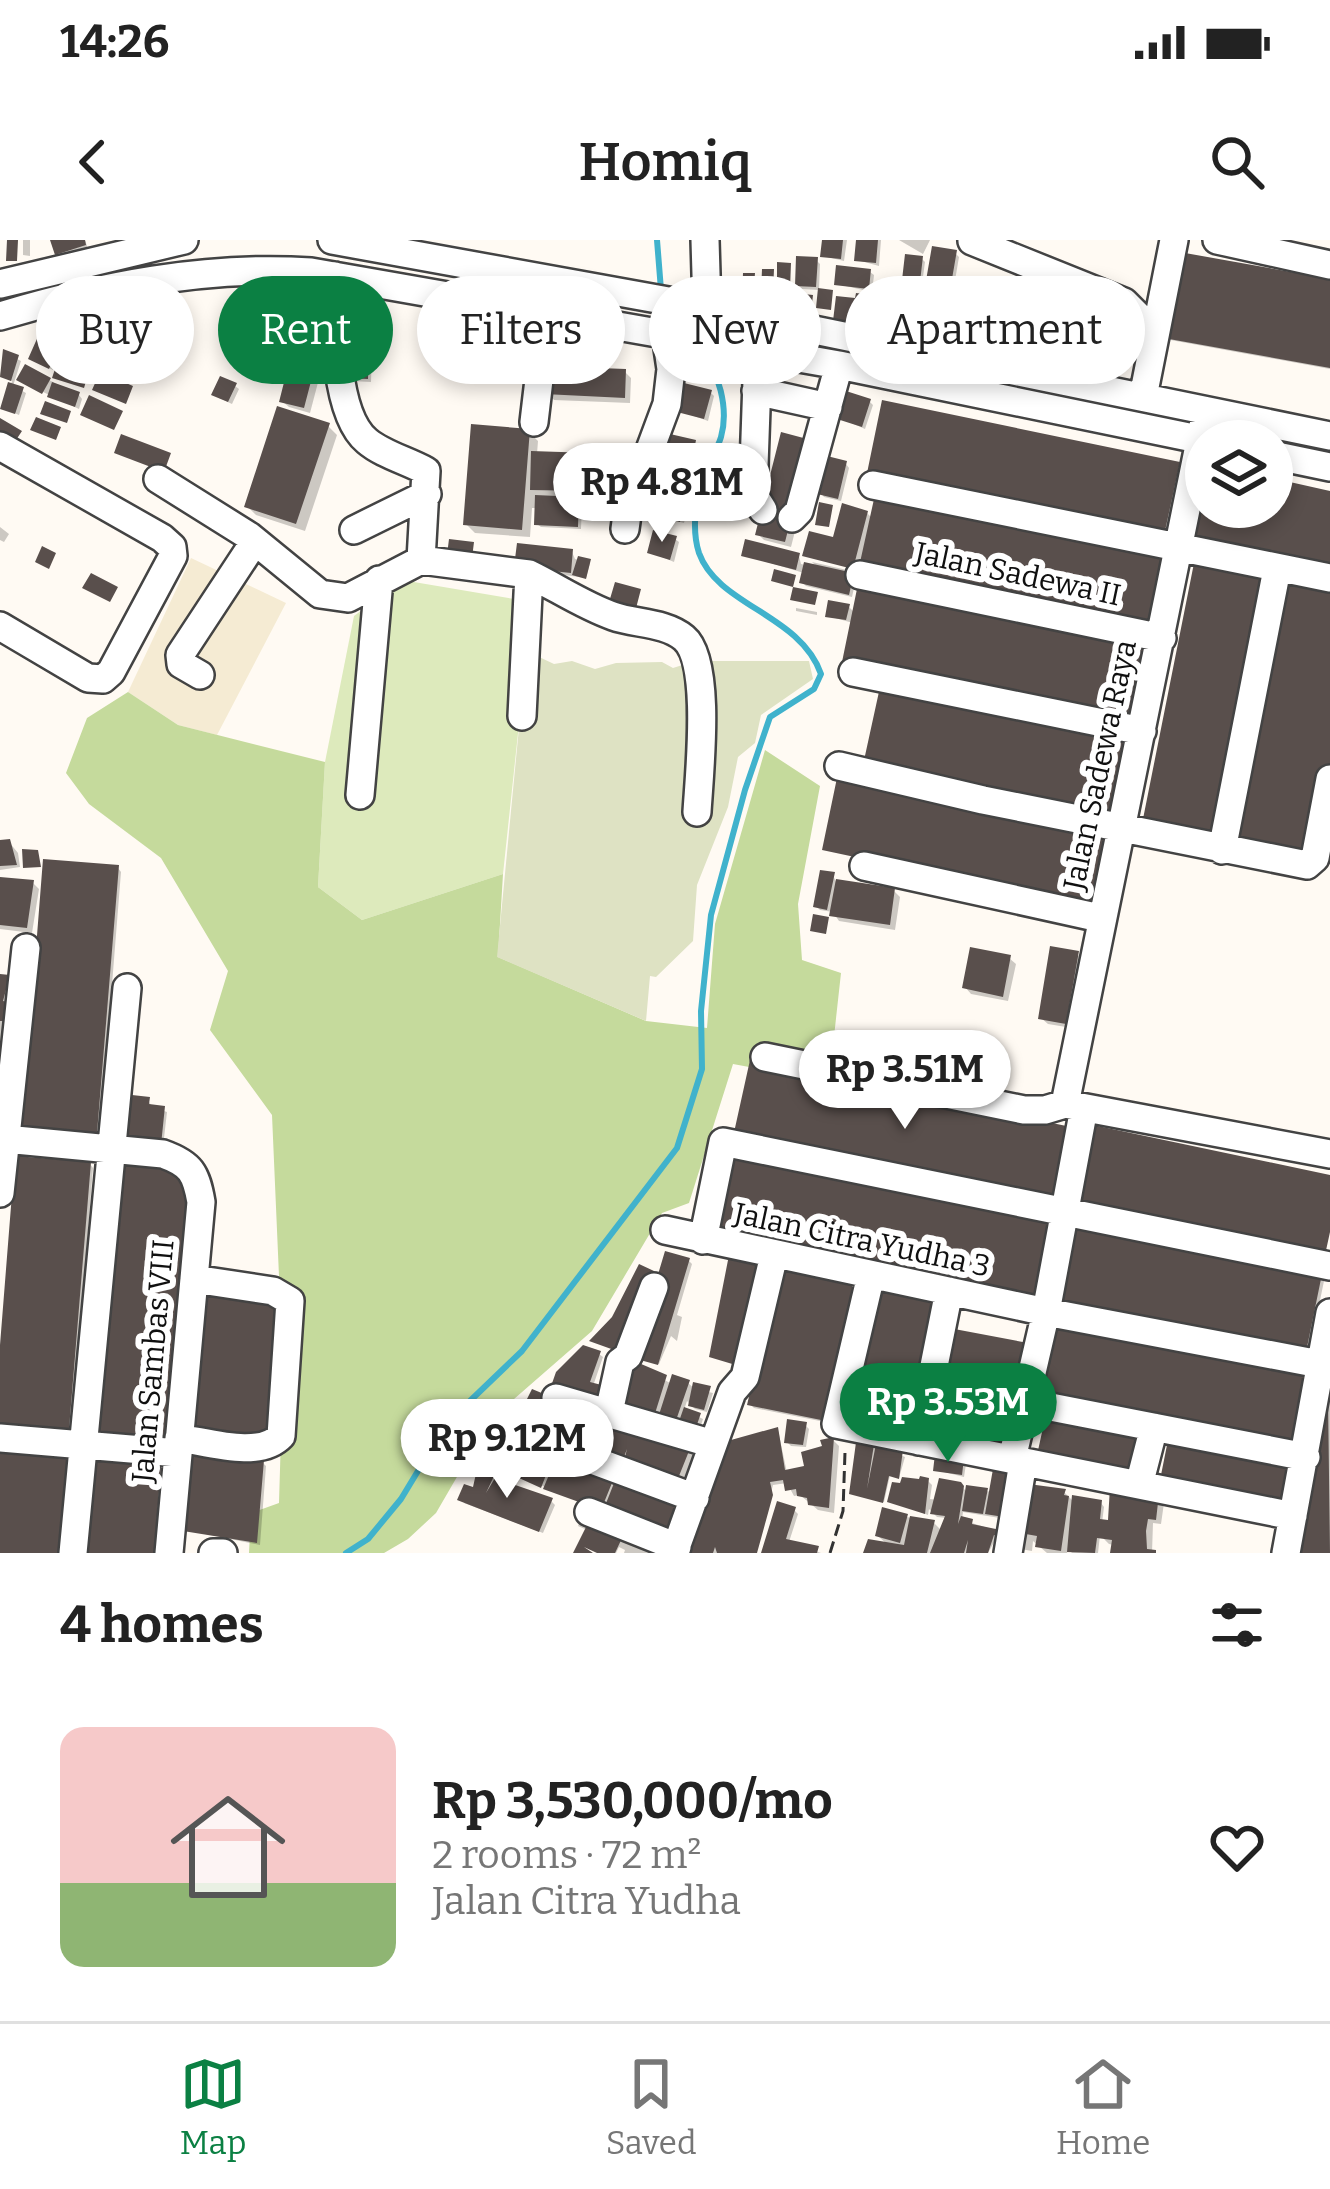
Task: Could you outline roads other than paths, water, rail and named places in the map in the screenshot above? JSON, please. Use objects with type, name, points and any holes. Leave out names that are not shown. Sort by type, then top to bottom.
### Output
[{"type":"street","points":[[0,284],[122,247],[184,240]]},
{"type":"street","points":[[322,240],[336,349],[356,429],[374,446],[426,471],[421,560]]},
{"type":"street","points":[[332,240],[464,252],[649,298]]},
{"type":"street","points":[[702,276],[705,240]]},
{"type":"street","points":[[1143,397],[1174,240]]},
{"type":"street","points":[[1217,240],[1326,256]]},
{"type":"street","points":[[972,241],[1124,302],[1154,332]]},
{"type":"street","points":[[171,276],[323,274],[417,290]]},
{"type":"street","points":[[0,316],[36,307]]},
{"type":"street","points":[[821,333],[1330,436]]},
{"type":"street","points":[[821,362],[1185,436]]},
{"type":"street","points":[[792,518],[799,511],[839,365]]},
{"type":"street","points":[[534,422],[538,384]]},
{"type":"street","points":[[625,529],[632,478],[648,455],[669,384]]},
{"type":"street","points":[[756,384],[753,494],[763,510]]},
{"type":"street","points":[[756,391],[828,406]]},
{"type":"street","name":"Jalan Sadewa Raya","points":[[1205,420],[1206,410]]},
{"type":"street","points":[[0,446],[161,538],[172,547],[173,556],[103,679],[88,678],[0,626]]},
{"type":"street","points":[[1293,459],[1330,467]]},
{"type":"street","points":[[158,479],[255,541],[320,594],[334,599],[348,598],[421,560],[529,574],[615,617],[679,634],[692,646],[700,706],[697,812]]},
{"type":"street","points":[[873,485],[1330,578]]},
{"type":"street","points":[[354,530],[427,494]]},
{"type":"street","name":"Jalan Sadewa Raya","points":[[1008,1553],[1025,1402],[1065,1211],[1100,918],[1185,519]]},
{"type":"street","points":[[200,675],[181,664],[180,655],[255,541]]},
{"type":"street","points":[[1222,850],[1277,568]]},
{"type":"street","points":[[522,716],[529,574]]},
{"type":"street","name":"Jalan Sadewa II","points":[[860,574],[1162,638]]},
{"type":"street","points":[[360,795],[380,580]]},
{"type":"street","points":[[853,672],[1142,731]]},
{"type":"street","points":[[839,766],[1307,865],[1315,858],[1330,778]]},
{"type":"street","points":[[864,866],[1100,918]]},
{"type":"street","points":[[0,1193],[4,1108],[26,948]]},
{"type":"street","points":[[73,1553],[128,988]]},
{"type":"street","points":[[765,1057],[1024,1110],[1074,1106],[1330,1154]]},
{"type":"street","points":[[5,1138],[110,1147]]},
{"type":"street","points":[[704,1240],[723,1142],[1330,1266]]},
{"type":"street","name":"Jalan Sambas VIII","points":[[110,1147],[185,1162],[196,1174],[201,1202],[169,1553]]},
{"type":"street","name":"Jalan Citra Yudha 3","points":[[665,1229],[1046,1312],[1325,1365]]},
{"type":"street","points":[[589,1512],[675,1550],[732,1392],[745,1377],[774,1255]]},
{"type":"street","points":[[871,1275],[836,1424],[1293,1516]]},
{"type":"street","points":[[0,1438],[85,1448],[272,1446],[280,1436],[290,1301],[273,1291],[194,1279]]},
{"type":"street","points":[[610,1412],[620,1362],[628,1356],[654,1287]]},
{"type":"street","points":[[919,1441],[949,1292]]},
{"type":"street","points":[[1286,1553],[1325,1365],[1330,1313]]},
{"type":"street","points":[[556,1397],[713,1444]]},
{"type":"street","points":[[1025,1402],[1306,1457]]},
{"type":"street","points":[[1139,1485],[1154,1427]]},
{"type":"street","points":[[541,1441],[695,1498]]},
{"type":"street","points":[[213,1553],[223,1553]]},
{"type":"waterway","points":[[657,240],[660,276]]},
{"type":"waterway","points":[[346,1553],[368,1539],[401,1499],[447,1423],[522,1351],[677,1148],[702,1069],[701,1011],[711,915],[745,790],[770,717],[814,689],[821,674],[796,637],[723,586],[699,553],[697,500],[721,437],[724,414],[718,384]]}]
